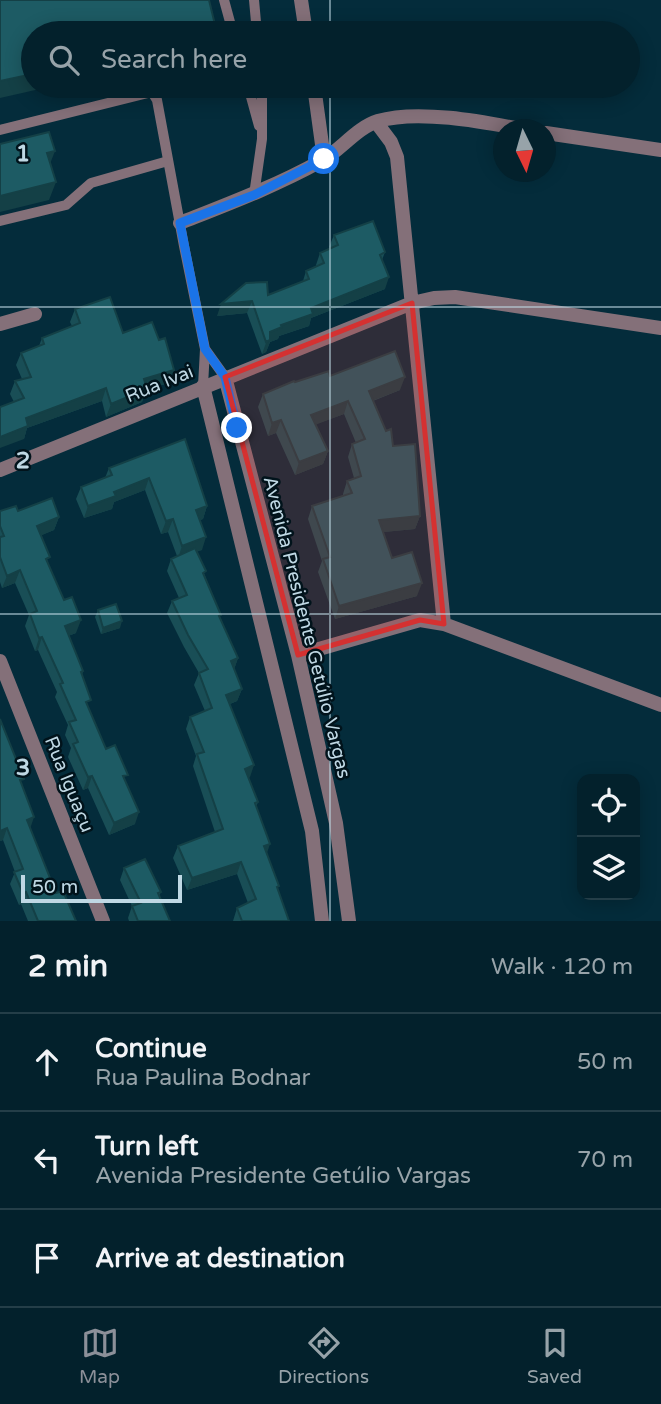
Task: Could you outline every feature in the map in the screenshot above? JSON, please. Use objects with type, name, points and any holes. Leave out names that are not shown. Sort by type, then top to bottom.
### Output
[{"type":"street","points":[[301,0],[304,21]]},
{"type":"street","points":[[316,98],[324,159]]},
{"type":"street","points":[[180,223],[254,195],[324,159],[376,122],[400,117],[467,119],[493,124]]},
{"type":"street","points":[[376,122],[391,142],[397,158],[444,624]]},
{"type":"street","points":[[556,135],[661,150]]},
{"type":"street","name":"Rua Ivai","points":[[0,470],[225,377],[412,303],[433,298],[455,297],[661,328]]},
{"type":"street","points":[[0,324],[35,314]]},
{"type":"street","name":"Avenida Presidente Getúlio Vargas","points":[[225,377],[298,655],[336,823],[349,921]]},
{"type":"street","name":"Avenida Presidente Getúlio Vargas","points":[[203,386],[312,831],[322,921]]},
{"type":"street","points":[[298,655],[420,621],[444,624],[661,705]]},
{"type":"street","name":"Rua Iguaçu","points":[[0,661],[103,921]]},
{"type":"lane","points":[[224,0],[230,21]]},
{"type":"lane","points":[[254,0],[256,21]]},
{"type":"lane","name":"Avenida Presidente Getúlio Vargas","points":[[0,130],[128,98]]},
{"type":"lane","name":"Avenida Presidente Getúlio Vargas","points":[[156,98],[205,349],[203,386]]},
{"type":"lane","points":[[251,98],[262,139]]},
{"type":"lane","points":[[254,195],[262,139],[262,98]]},
{"type":"lane","points":[[0,221],[66,205],[91,183],[168,161]]},
{"type":"lane","name":"Avenida Presidente Getúlio Vargas","points":[[205,349],[225,377]]},
{"type":"highlighted area","points":[[412,303],[444,624],[420,620],[298,655],[225,377]]},
{"type":"building","points":[[0,0],[209,0],[214,21],[21,21],[21,77],[0,81]]},
{"type":"building","points":[[49,132],[55,151],[47,153],[56,182],[0,196],[0,144]]},
{"type":"building","points":[[373,221],[385,252],[380,255],[389,277],[311,308],[313,314],[281,325],[282,327],[270,332],[270,340],[266,342],[252,301],[221,304],[246,283],[267,282],[268,295],[309,279],[306,271],[324,263],[320,253],[338,245],[334,235]]},
{"type":"building","points":[[110,297],[123,333],[152,322],[159,340],[165,338],[174,370],[144,379],[147,389],[111,404],[106,388],[26,418],[28,426],[0,437],[0,407],[24,398],[15,381],[31,377],[21,353],[44,344],[42,338],[80,323],[75,309]]},
{"type":"building","points":[[395,351],[405,377],[369,391],[386,431],[391,429],[393,446],[415,444],[420,516],[379,520],[392,558],[412,552],[422,583],[339,606],[323,559],[330,557],[312,506],[352,493],[347,481],[361,476],[352,444],[365,439],[348,401],[311,415],[328,451],[299,462],[281,420],[272,423],[263,394],[329,371],[330,376]]},
{"type":"building","points":[[185,439],[207,506],[196,510],[206,537],[182,546],[173,519],[166,521],[149,478],[114,492],[116,496],[88,506],[81,487],[112,475],[109,468]]},
{"type":"building","points":[[52,498],[59,517],[37,526],[50,557],[46,559],[64,600],[72,597],[81,620],[65,626],[83,671],[81,672],[91,700],[86,702],[106,749],[115,745],[128,775],[123,776],[139,812],[114,823],[92,776],[88,777],[73,744],[78,742],[69,722],[76,720],[60,684],[63,683],[42,637],[39,638],[30,614],[37,611],[20,570],[7,576],[0,557],[0,537],[4,536],[0,526],[0,511],[16,506],[18,511]]},
{"type":"building","points":[[195,548],[206,571],[203,573],[221,615],[219,616],[238,658],[231,661],[242,689],[226,695],[254,765],[245,769],[258,802],[255,803],[270,844],[264,846],[289,921],[242,921],[237,908],[256,899],[241,862],[192,878],[178,846],[223,829],[197,754],[204,752],[190,717],[212,708],[199,673],[208,669],[172,601],[187,595],[171,559]]},
{"type":"building","points":[[116,604],[122,621],[103,628],[98,610]]},
{"type":"building","points":[[0,719],[24,779],[20,780],[34,817],[27,820],[56,893],[63,891],[76,921],[38,921],[14,872],[23,869],[7,828],[0,831]]},
{"type":"building","points":[[145,859],[161,892],[158,893],[170,921],[138,921],[132,906],[141,903],[124,868]]},
{"type":"route","points":[[237,428],[225,377],[205,349],[180,223],[254,195],[324,159]]}]
